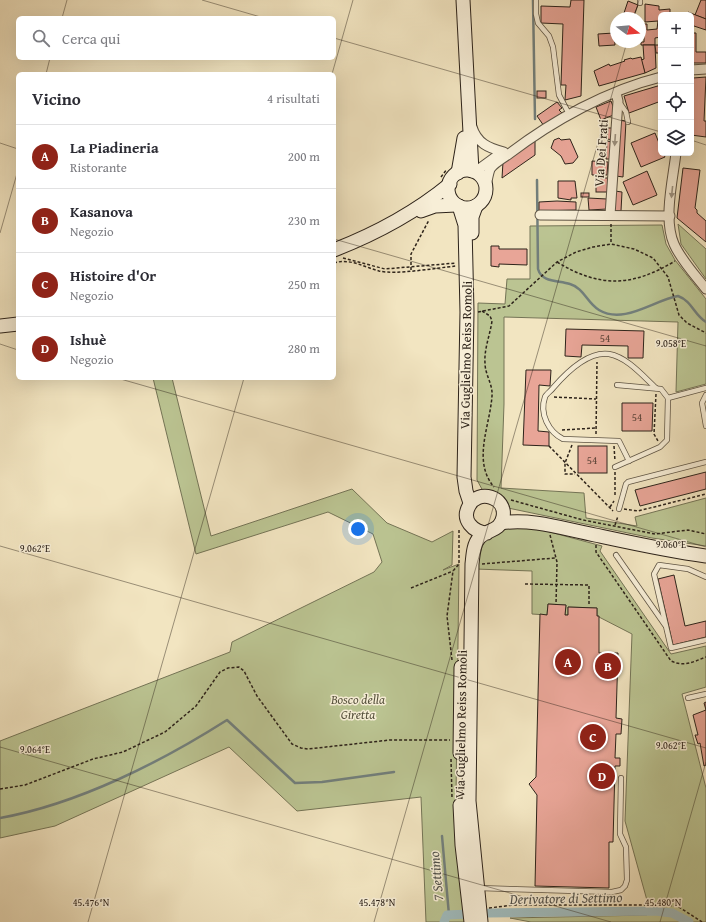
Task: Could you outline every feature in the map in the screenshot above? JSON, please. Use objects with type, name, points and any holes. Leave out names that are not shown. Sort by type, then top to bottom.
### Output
[{"type":"street","points":[[463,0],[473,171],[482,178],[486,187]]},
{"type":"street","points":[[694,70],[706,69]]},
{"type":"street","points":[[391,223],[435,206],[458,205],[470,208],[476,206],[484,197],[490,170],[516,148],[569,114],[617,97],[658,78]]},
{"type":"street","name":"Via Dei Frati","points":[[610,215],[617,97]]},
{"type":"street","points":[[458,173],[468,100]]},
{"type":"street","points":[[471,123],[475,134],[480,141],[491,149],[504,152]]},
{"type":"street","points":[[458,205],[450,196],[450,184],[453,177],[464,171],[473,171],[504,152],[516,148]]},
{"type":"street","points":[[676,156],[670,216],[671,236],[681,256],[706,289]]},
{"type":"street","points":[[338,254],[355,242],[431,199],[450,184]]},
{"type":"street","name":"Via Guglielmo Reiss Romoli","points":[[458,205],[465,225],[467,312],[464,477],[466,491],[476,500]]},
{"type":"street","name":"Via Guglielmo Reiss Romoli","points":[[476,206],[472,217],[473,312],[471,471],[476,500]]},
{"type":"street","points":[[540,215],[670,216]]},
{"type":"street","points":[[0,326],[16,324]]},
{"type":"street","points":[[505,504],[501,523],[498,528],[487,533],[475,530],[470,526],[466,514],[476,500],[492,497],[500,504],[505,504],[515,515],[551,519],[635,538],[706,550]]},
{"type":"street","points":[[501,523],[514,521],[535,523],[596,536],[706,556]]},
{"type":"street","name":"Via Guglielmo Reiss Romoli","points":[[470,526],[462,566],[460,799],[462,845],[471,922]]},
{"type":"street","name":"Via Guglielmo Reiss Romoli","points":[[481,922],[469,801],[462,566],[480,537],[487,533]]},
{"type":"street","points":[[460,711],[464,738],[464,795],[465,799],[469,801]]},
{"type":"street","points":[[462,845],[469,861],[472,887],[477,888]]},
{"type":"lane","points":[[536,0],[536,14],[538,23],[549,36],[553,47],[559,95],[569,114]]},
{"type":"lane","points":[[617,97],[626,112],[628,122]]},
{"type":"lane","points":[[629,461],[619,441],[574,440],[563,439],[556,436],[544,417],[545,397],[570,368],[598,354],[609,354],[623,360],[637,370],[656,388]]},
{"type":"lane","points":[[615,467],[660,447],[667,440],[668,398],[661,389],[617,385]]},
{"type":"lane","points":[[668,398],[706,388]]},
{"type":"lane","points":[[706,396],[702,402],[706,426]]},
{"type":"lane","points":[[619,509],[626,484],[628,482],[706,462]]},
{"type":"lane","points":[[616,555],[667,628]]},
{"type":"lane","points":[[706,577],[688,569],[659,565],[654,574],[671,648],[706,640]]},
{"type":"lane","points":[[688,698],[706,694]]},
{"type":"lane","points":[[477,888],[612,892],[621,890],[625,886],[626,880],[626,847],[620,834],[620,778]]},
{"type":"path","points":[[610,215],[612,244]]},
{"type":"path","points":[[411,270],[411,254],[430,216]]},
{"type":"path","points":[[496,489],[487,479],[483,468],[483,453],[492,393],[484,362],[492,321],[490,316],[482,311],[508,306],[557,262],[576,252],[612,244],[634,249],[653,258],[668,277],[679,315],[687,323],[706,333]]},
{"type":"path","points":[[336,263],[345,261],[380,271],[411,270],[462,264],[410,266],[385,269],[338,254]]},
{"type":"path","points":[[557,262],[583,276],[601,281],[615,282],[645,276],[662,268],[681,256]]},
{"type":"path","points":[[595,440],[598,354]]},
{"type":"path","points":[[656,388],[654,434],[660,447]]},
{"type":"path","points":[[545,397],[596,398]]},
{"type":"path","points":[[560,430],[596,428]]},
{"type":"path","points":[[574,440],[565,463],[565,474],[575,474]]},
{"type":"path","points":[[614,441],[616,523]]},
{"type":"path","points":[[549,446],[616,514]]},
{"type":"path","points":[[615,526],[619,509],[638,511],[706,494]]},
{"type":"path","points":[[609,508],[616,499]]},
{"type":"path","points":[[505,504],[655,534],[688,530],[706,534]]},
{"type":"path","points":[[596,536],[596,552],[671,661],[679,665],[706,658]]},
{"type":"path","points":[[411,588],[462,566],[555,558]]},
{"type":"path","points":[[556,605],[557,562]]},
{"type":"path","points":[[452,661],[447,616],[462,566]]},
{"type":"path","points":[[525,584],[589,585],[589,605]]},
{"type":"path","points":[[0,789],[25,785],[93,759],[123,752],[165,732],[196,706],[220,672],[228,668],[238,668],[244,671],[257,696],[292,744],[301,748],[308,749],[390,740],[432,739]]},
{"type":"path","points":[[479,909],[513,906],[648,904],[679,907],[702,922]]},
{"type":"green space","points":[[678,224],[706,249],[706,279],[681,244]]},
{"type":"green space","points":[[662,225],[666,244],[675,260],[706,299],[706,384],[676,392],[678,322],[504,317],[504,404],[501,488],[584,493],[586,518],[637,526],[635,517],[706,498],[706,546],[652,538],[508,508],[483,491],[477,480],[478,303],[505,304],[507,279],[530,279],[530,226]]},
{"type":"green space","name":"Bosco della Giretta","points":[[153,380],[172,380],[211,536],[352,489],[387,523],[432,542],[453,531],[452,565],[443,570],[459,564],[456,797],[459,847],[467,922],[426,922],[421,797],[297,811],[229,747],[55,826],[0,838],[0,741],[230,652],[232,642],[374,572],[382,562],[373,534],[328,512],[196,554]]},
{"type":"green space","points":[[508,526],[535,528],[602,546],[600,551],[671,654],[706,646],[706,687],[682,694],[706,788],[706,922],[531,922],[510,918],[647,915],[648,904],[625,821],[632,634],[597,616],[597,608],[568,607],[568,615],[565,615],[566,605],[548,604],[547,615],[532,614],[532,571],[475,569],[481,541]]},
{"type":"building","points":[[571,0],[584,0],[581,96],[565,100],[566,85],[561,85],[563,24],[541,23],[541,6],[570,7]]},
{"type":"building","points":[[701,0],[706,0],[706,19],[695,15]]},
{"type":"building","points":[[628,1],[638,5],[635,12],[624,12]]},
{"type":"building","points":[[645,4],[659,6],[659,10],[670,9],[670,12],[658,12],[658,21],[646,22]]},
{"type":"building","points":[[694,14],[706,19],[706,30],[694,26]]},
{"type":"building","points":[[658,21],[658,38],[655,38],[655,45],[646,45],[646,24],[647,30],[657,29]]},
{"type":"building","points":[[610,33],[610,45],[599,46],[598,34]]},
{"type":"building","points":[[694,33],[696,33],[696,52],[706,52],[706,63],[694,63]]},
{"type":"building","points":[[646,45],[655,45],[656,68],[645,73],[641,60],[644,59],[643,48],[646,48]]},
{"type":"building","points":[[655,45],[658,45],[658,53],[656,53]]},
{"type":"building","points":[[641,57],[645,73],[599,86],[594,71],[609,64],[610,66],[625,61],[624,60]]},
{"type":"building","points":[[706,77],[704,121],[706,121],[706,137],[694,135],[694,78]]},
{"type":"building","points":[[658,86],[658,102],[629,113],[624,96]]},
{"type":"building","points":[[537,91],[546,91],[546,98],[537,98]]},
{"type":"building","points":[[611,101],[616,114],[601,120],[596,107]]},
{"type":"building","points":[[557,102],[562,108],[559,110],[562,113],[544,126],[537,116]]},
{"type":"building","points":[[620,120],[626,121],[623,177],[616,176]]},
{"type":"building","points":[[608,128],[614,128],[614,140],[607,139]]},
{"type":"building","points":[[655,133],[658,140],[658,156],[665,157],[641,167],[631,143]]},
{"type":"building","points":[[559,138],[561,140],[570,139],[578,157],[573,163],[565,164],[561,156],[551,148],[554,140]]},
{"type":"building","points":[[535,140],[535,155],[502,178],[503,162]]},
{"type":"building","points":[[607,141],[613,142],[612,159],[606,159]]},
{"type":"building","points":[[592,161],[608,162],[607,175],[592,175]]},
{"type":"building","points":[[683,168],[700,170],[695,208],[697,213],[706,221],[706,242],[677,218]]},
{"type":"building","points":[[647,171],[657,195],[633,205],[623,182]]},
{"type":"building","points":[[596,178],[608,178],[608,192],[596,192]]},
{"type":"building","points":[[558,181],[575,181],[577,198],[571,198],[571,200],[558,198]]},
{"type":"building","points":[[615,191],[622,192],[621,211],[614,211]]},
{"type":"building","points":[[581,193],[589,193],[589,197],[581,197]]},
{"type":"building","points":[[588,198],[607,199],[607,209],[589,210]]},
{"type":"building","points":[[539,202],[576,202],[576,210],[539,211]]},
{"type":"building","points":[[491,246],[499,246],[499,249],[527,249],[527,265],[499,264],[499,267],[491,266]]},
{"type":"building","points":[[566,329],[644,331],[643,358],[628,358],[628,346],[582,345],[581,357],[565,356]]},
{"type":"building","points":[[526,370],[551,370],[550,386],[539,385],[538,431],[549,432],[549,446],[523,445]]},
{"type":"building","points":[[622,403],[653,403],[652,431],[622,431]]},
{"type":"building","points":[[578,446],[607,446],[607,473],[578,473]]},
{"type":"building","points":[[706,472],[706,489],[640,506],[635,490]]},
{"type":"building","points":[[674,575],[685,626],[706,621],[706,637],[673,645],[658,579]]},
{"type":"building","points":[[548,604],[566,605],[565,615],[568,615],[568,607],[597,608],[597,616],[599,616],[599,653],[618,653],[616,718],[622,719],[621,734],[616,734],[615,758],[620,758],[620,766],[615,766],[613,842],[609,842],[609,888],[535,886],[537,795],[529,784],[536,777],[540,614],[547,615]]},
{"type":"building","points":[[706,710],[706,765],[704,766],[700,743],[698,744],[695,735],[698,735],[693,715]]},
{"type":"waterway","points":[[533,0],[535,119]]},
{"type":"waterway","points":[[537,180],[538,269],[543,277],[575,286],[582,292],[591,304],[599,310],[609,314],[619,315],[629,313],[678,296],[687,301],[706,322]]},
{"type":"waterway","points":[[0,818],[59,803],[118,780],[175,751],[227,720],[295,783],[322,782],[394,772]]},
{"type":"waterway","name":"7 Settimo","points":[[442,836],[449,915]]},
{"type":"waterway","name":"Derivatore di Settimo","points":[[489,913],[655,911],[672,913],[689,922]]},
{"type":"waterway","name":"Derivatore di Settimo","points":[[444,922],[447,915],[468,914]]},
{"type":"place","name":"La Piadineria","points":[[568,662]]},
{"type":"place","name":"Kasanova","points":[[608,666]]},
{"type":"place","name":"Histoire d'Or","points":[[593,737]]},
{"type":"place","name":"Ishuè","points":[[602,776]]}]
